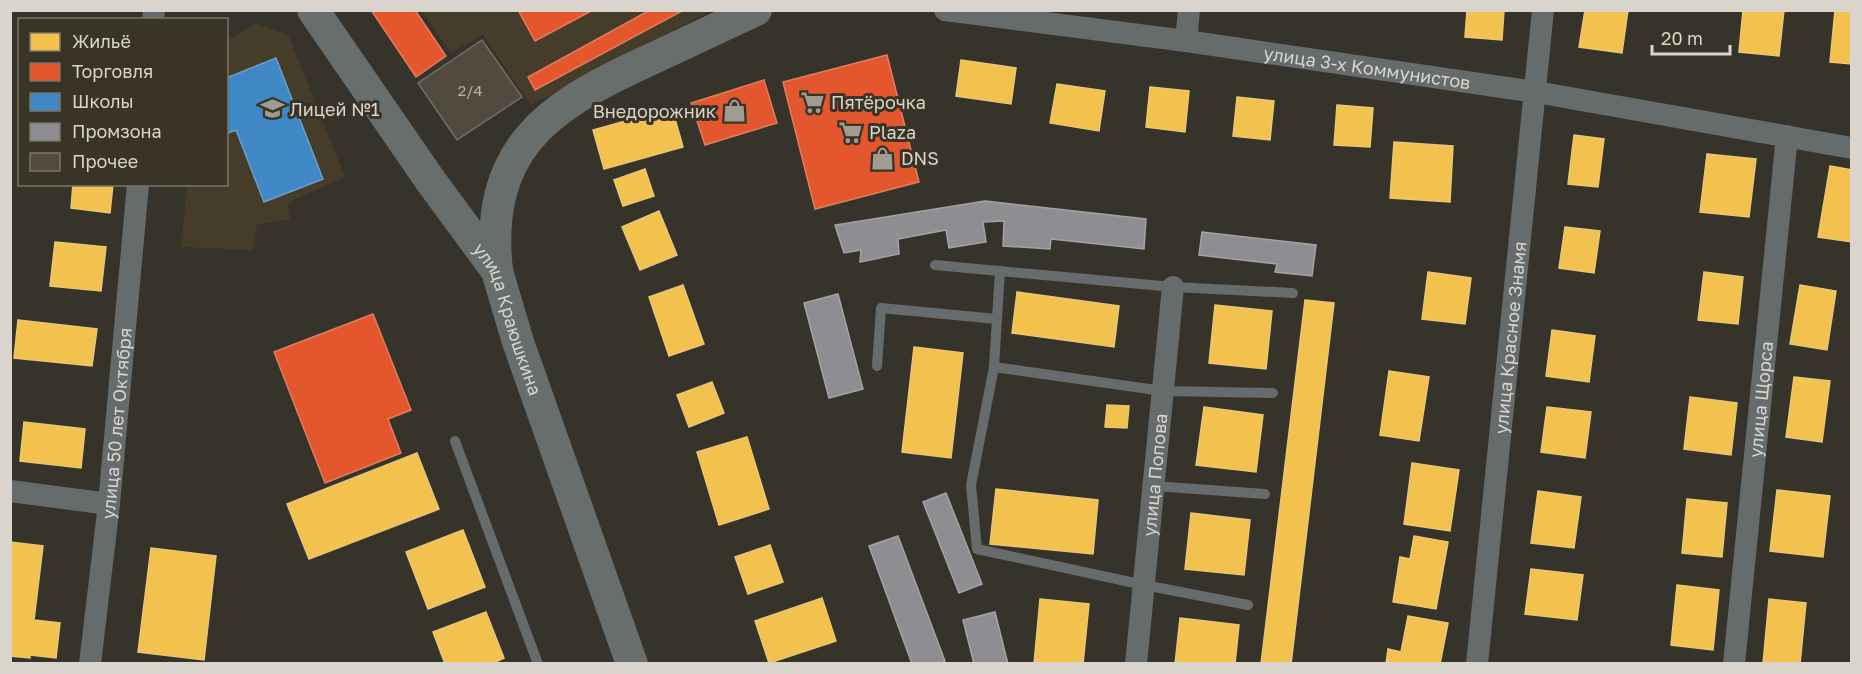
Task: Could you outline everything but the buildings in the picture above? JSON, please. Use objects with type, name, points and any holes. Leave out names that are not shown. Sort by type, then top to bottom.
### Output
[{"type":"main road","name":"улица Краюшкина","points":[[313,10],[430,180],[497,271],[518,342],[632,663]]},
{"type":"main road","points":[[497,271],[495,222],[499,195],[521,148],[534,130],[564,105],[603,81],[756,10]]},
{"type":"street","name":"улица 3-х Коммунистов","points":[[945,10],[1186,41],[1536,92],[1851,148]]},
{"type":"street","points":[[1186,41],[1189,10]]},
{"type":"street","name":"улица Красное Знамя","points":[[1478,663],[1543,10]]},
{"type":"street","name":"улица Щорса","points":[[1734,663],[1787,136]]},
{"type":"street","name":"улица 50 лет Октября","points":[[90,663],[109,504],[138,186]]},
{"type":"street","name":"улица Попова","points":[[1136,663],[1173,287]]},
{"type":"street","points":[[10,491],[109,504]]},
{"type":"lane","points":[[935,265],[1173,287],[1293,293]]},
{"type":"lane","points":[[1000,271],[994,367],[970,485],[977,549],[1248,605]]},
{"type":"lane","points":[[878,366],[882,308],[997,319]]},
{"type":"lane","points":[[994,367],[1163,391],[1273,393]]},
{"type":"lane","points":[[455,441],[538,663]]},
{"type":"lane","points":[[1154,486],[1265,494]]},
{"type":"shaded area","points":[[422,11],[710,11],[531,105],[483,35],[451,53]]},
{"type":"shaded area","name":"Лицей №1","points":[[255,24],[288,34],[345,177],[287,203],[290,219],[257,225],[253,250],[181,247],[187,186],[228,186],[228,39]]},
{"type":"place","name":"Пятёрочка","points":[[813,102]]},
{"type":"place","name":"Лицей №1","points":[[272,109]]},
{"type":"place","name":"Внедорожник","points":[[734,111]]},
{"type":"place","name":"Plaza","points":[[851,132]]},
{"type":"place","name":"DNS","points":[[883,158]]}]
